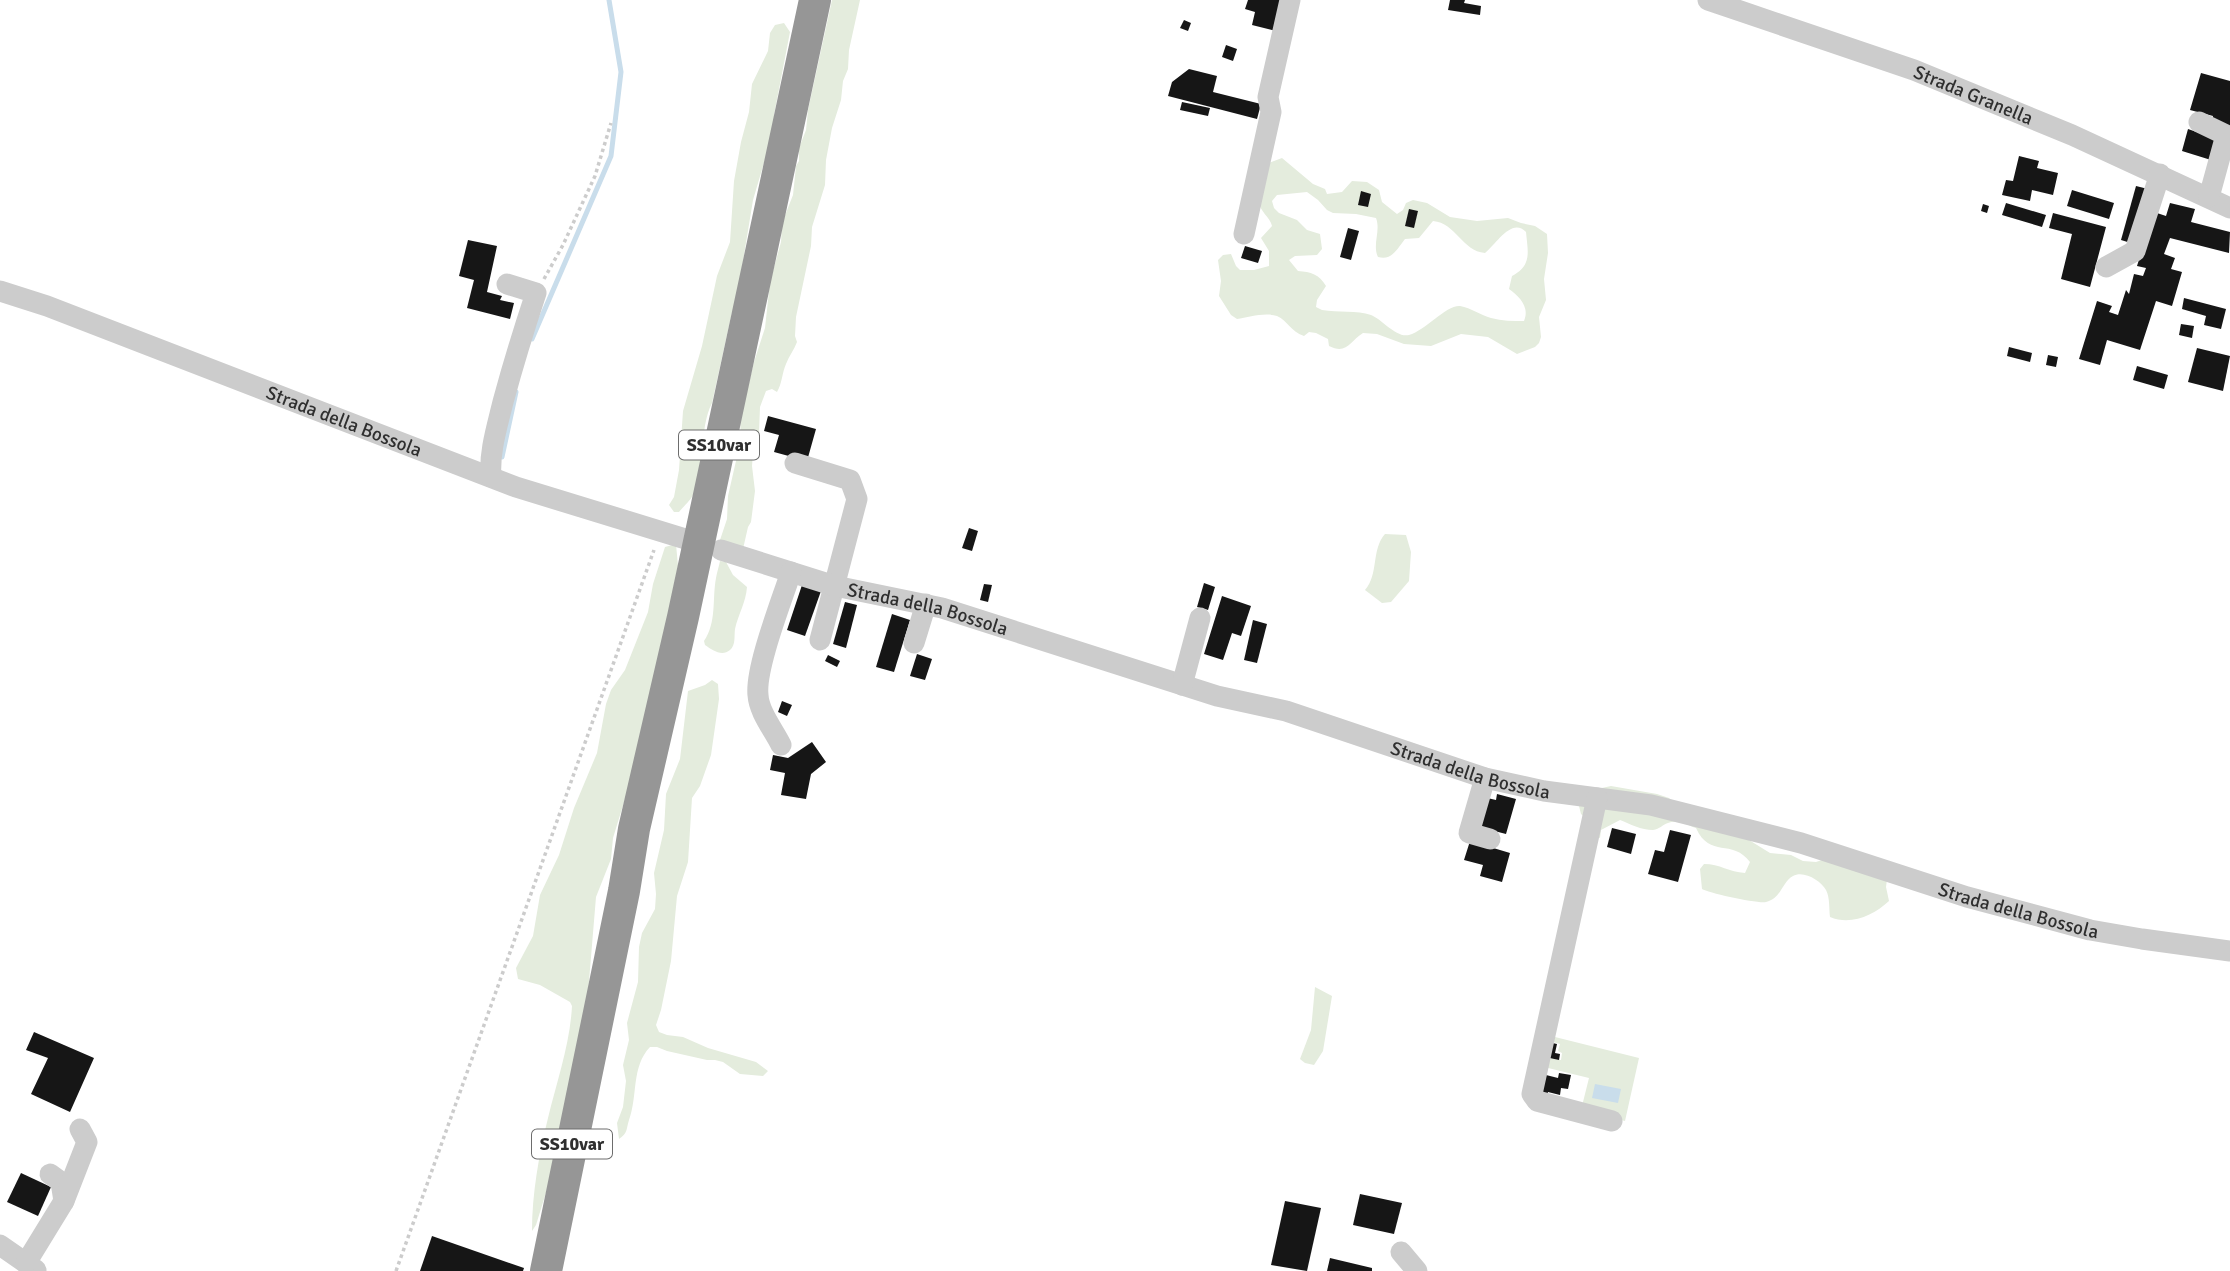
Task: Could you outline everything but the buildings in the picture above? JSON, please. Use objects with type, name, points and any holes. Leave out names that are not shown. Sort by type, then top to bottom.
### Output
[{"type":"highway","name":"SS10var","points":[[546,1271],[624,891],[634,829],[683,617],[815,0]]},
{"type":"highway","points":[[554,1230],[566,1250],[563,1271]]},
{"type":"street","points":[[1244,234],[1271,112],[1268,97],[1290,0]]},
{"type":"street","name":"Strada Granella","points":[[1708,0],[1914,70],[2072,135],[2230,208]]},
{"type":"street","points":[[2199,122],[2226,135],[2209,197]]},
{"type":"street","points":[[2106,267],[2135,251],[2160,174]]},
{"type":"street","points":[[491,477],[490,463],[497,424],[518,345],[536,293],[507,284]]},
{"type":"street","name":"Strada della Bossola","points":[[0,292],[47,306],[516,487],[692,541]]},
{"type":"street","points":[[795,463],[850,480],[857,499],[820,640]]},
{"type":"street","name":"Strada della Bossola","points":[[721,550],[835,586],[942,608],[1217,696],[1286,711],[1485,778],[1544,792],[1651,805],[1789,839],[1967,897],[2090,930],[2230,951]]},
{"type":"street","points":[[781,744],[761,708],[757,694],[762,664],[791,572]]},
{"type":"street","points":[[914,643],[926,604]]},
{"type":"street","points":[[1182,685],[1200,618]]},
{"type":"street","points":[[1485,778],[1469,833],[1490,839]]},
{"type":"street","points":[[1597,797],[1532,1094],[1537,1101],[1612,1121]]},
{"type":"street","points":[[0,1245],[32,1267],[88,1142],[80,1129]]},
{"type":"street","points":[[50,1174],[61,1181],[64,1200]]},
{"type":"street","points":[[1401,1252],[1417,1271]]},
{"type":"path","points":[[536,293],[563,245],[595,176],[611,123]]},
{"type":"path","points":[[396,1271],[660,531]]},
{"type":"green space","points":[[832,0],[860,0],[849,50],[848,69],[832,128],[825,185],[812,227],[811,246],[796,317],[797,342],[777,392],[772,389],[766,391],[760,407],[759,433],[754,441],[752,466],[755,491],[751,522],[743,549],[720,540],[727,519],[728,496],[741,439],[740,420],[765,328],[770,282],[781,242],[782,223],[793,195],[799,148],[806,130]]},
{"type":"green space","points":[[784,23],[790,32],[774,115],[774,129],[753,200],[736,304],[705,425],[700,472],[692,497],[679,512],[674,512],[669,505],[674,497],[679,470],[683,411],[702,346],[717,276],[730,242],[734,181],[749,112],[752,84],[768,51],[770,33],[775,25]]},
{"type":"green space","points":[[1282,158],[1313,184],[1325,189],[1327,194],[1342,192],[1352,181],[1367,182],[1379,190],[1382,202],[1397,214],[1403,210],[1406,203],[1413,200],[1427,203],[1450,217],[1477,221],[1508,218],[1535,226],[1547,234],[1548,253],[1544,279],[1546,300],[1539,317],[1539,343],[1517,354],[1488,337],[1461,334],[1431,346],[1404,344],[1377,334],[1363,333],[1348,346],[1340,349],[1329,346],[1328,339],[1316,333],[1309,332],[1304,336],[1299,334],[1277,316],[1262,315],[1237,319],[1231,315],[1219,296],[1221,281],[1218,260],[1223,255],[1231,254],[1240,270],[1269,266],[1269,251],[1261,238],[1272,226],[1259,202],[1269,163]],"holes":[[[1307,192],[1333,213],[1376,218],[1376,252],[1378,257],[1383,258],[1394,253],[1405,239],[1419,238],[1433,221],[1448,227],[1470,247],[1485,253],[1510,229],[1521,228],[1526,232],[1527,258],[1523,267],[1512,276],[1509,289],[1525,307],[1524,321],[1495,319],[1460,306],[1449,309],[1415,332],[1404,335],[1371,315],[1322,310],[1316,307],[1317,300],[1326,286],[1314,274],[1298,271],[1289,260],[1295,256],[1317,255],[1322,249],[1320,234],[1307,230],[1297,220],[1279,213],[1272,201],[1277,195]]]},
{"type":"green space","points":[[1385,534],[1406,535],[1411,552],[1409,581],[1391,602],[1382,603],[1365,590],[1372,577],[1378,547]]},
{"type":"green space","points":[[676,544],[678,566],[650,702],[613,838],[611,859],[596,897],[588,993],[552,1173],[532,1231],[539,1160],[566,1048],[572,1006],[570,1002],[540,985],[518,979],[516,968],[533,936],[540,895],[559,855],[574,808],[597,753],[611,690],[625,670],[648,612],[653,584],[665,547]]},
{"type":"green space","points":[[720,561],[726,562],[733,575],[747,587],[733,646],[724,653],[711,649],[704,641],[711,626]]},
{"type":"green space","points":[[712,680],[718,684],[719,699],[711,755],[700,786],[692,798],[688,862],[677,896],[671,961],[656,1025],[659,1032],[683,1037],[708,1048],[756,1062],[768,1071],[763,1076],[740,1074],[723,1062],[650,1047],[640,1063],[632,1111],[624,1135],[619,1139],[617,1123],[623,1107],[626,1081],[623,1065],[629,1040],[627,1023],[638,982],[642,933],[655,909],[654,873],[664,830],[666,794],[680,759],[688,691]]},
{"type":"green space","points":[[1611,786],[1669,798],[1687,817],[1749,840],[1770,853],[1791,855],[1803,861],[1816,862],[1828,858],[1888,872],[1886,887],[1889,901],[1862,918],[1846,920],[1830,917],[1826,890],[1812,877],[1802,874],[1789,879],[1775,898],[1766,902],[1706,891],[1702,889],[1700,869],[1704,864],[1745,873],[1750,862],[1736,851],[1708,843],[1696,828],[1679,822],[1671,822],[1653,830],[1620,820],[1601,830],[1600,838],[1594,836],[1592,824],[1581,814],[1578,802],[1588,791]]},
{"type":"green space","points":[[1315,987],[1332,996],[1323,1051],[1314,1065],[1300,1059],[1311,1030]]},
{"type":"green space","points":[[1547,1035],[1639,1058],[1625,1121],[1581,1110],[1589,1078],[1540,1066],[1542,1057],[1561,1060],[1562,1053],[1558,1051],[1560,1044],[1546,1040]]},
{"type":"water","points":[[1595,1084],[1621,1089],[1618,1103],[1592,1098]]},
{"type":"waterway","points":[[532,339],[611,156],[621,72],[609,0]]},
{"type":"waterway","points":[[502,457],[516,392]]}]
